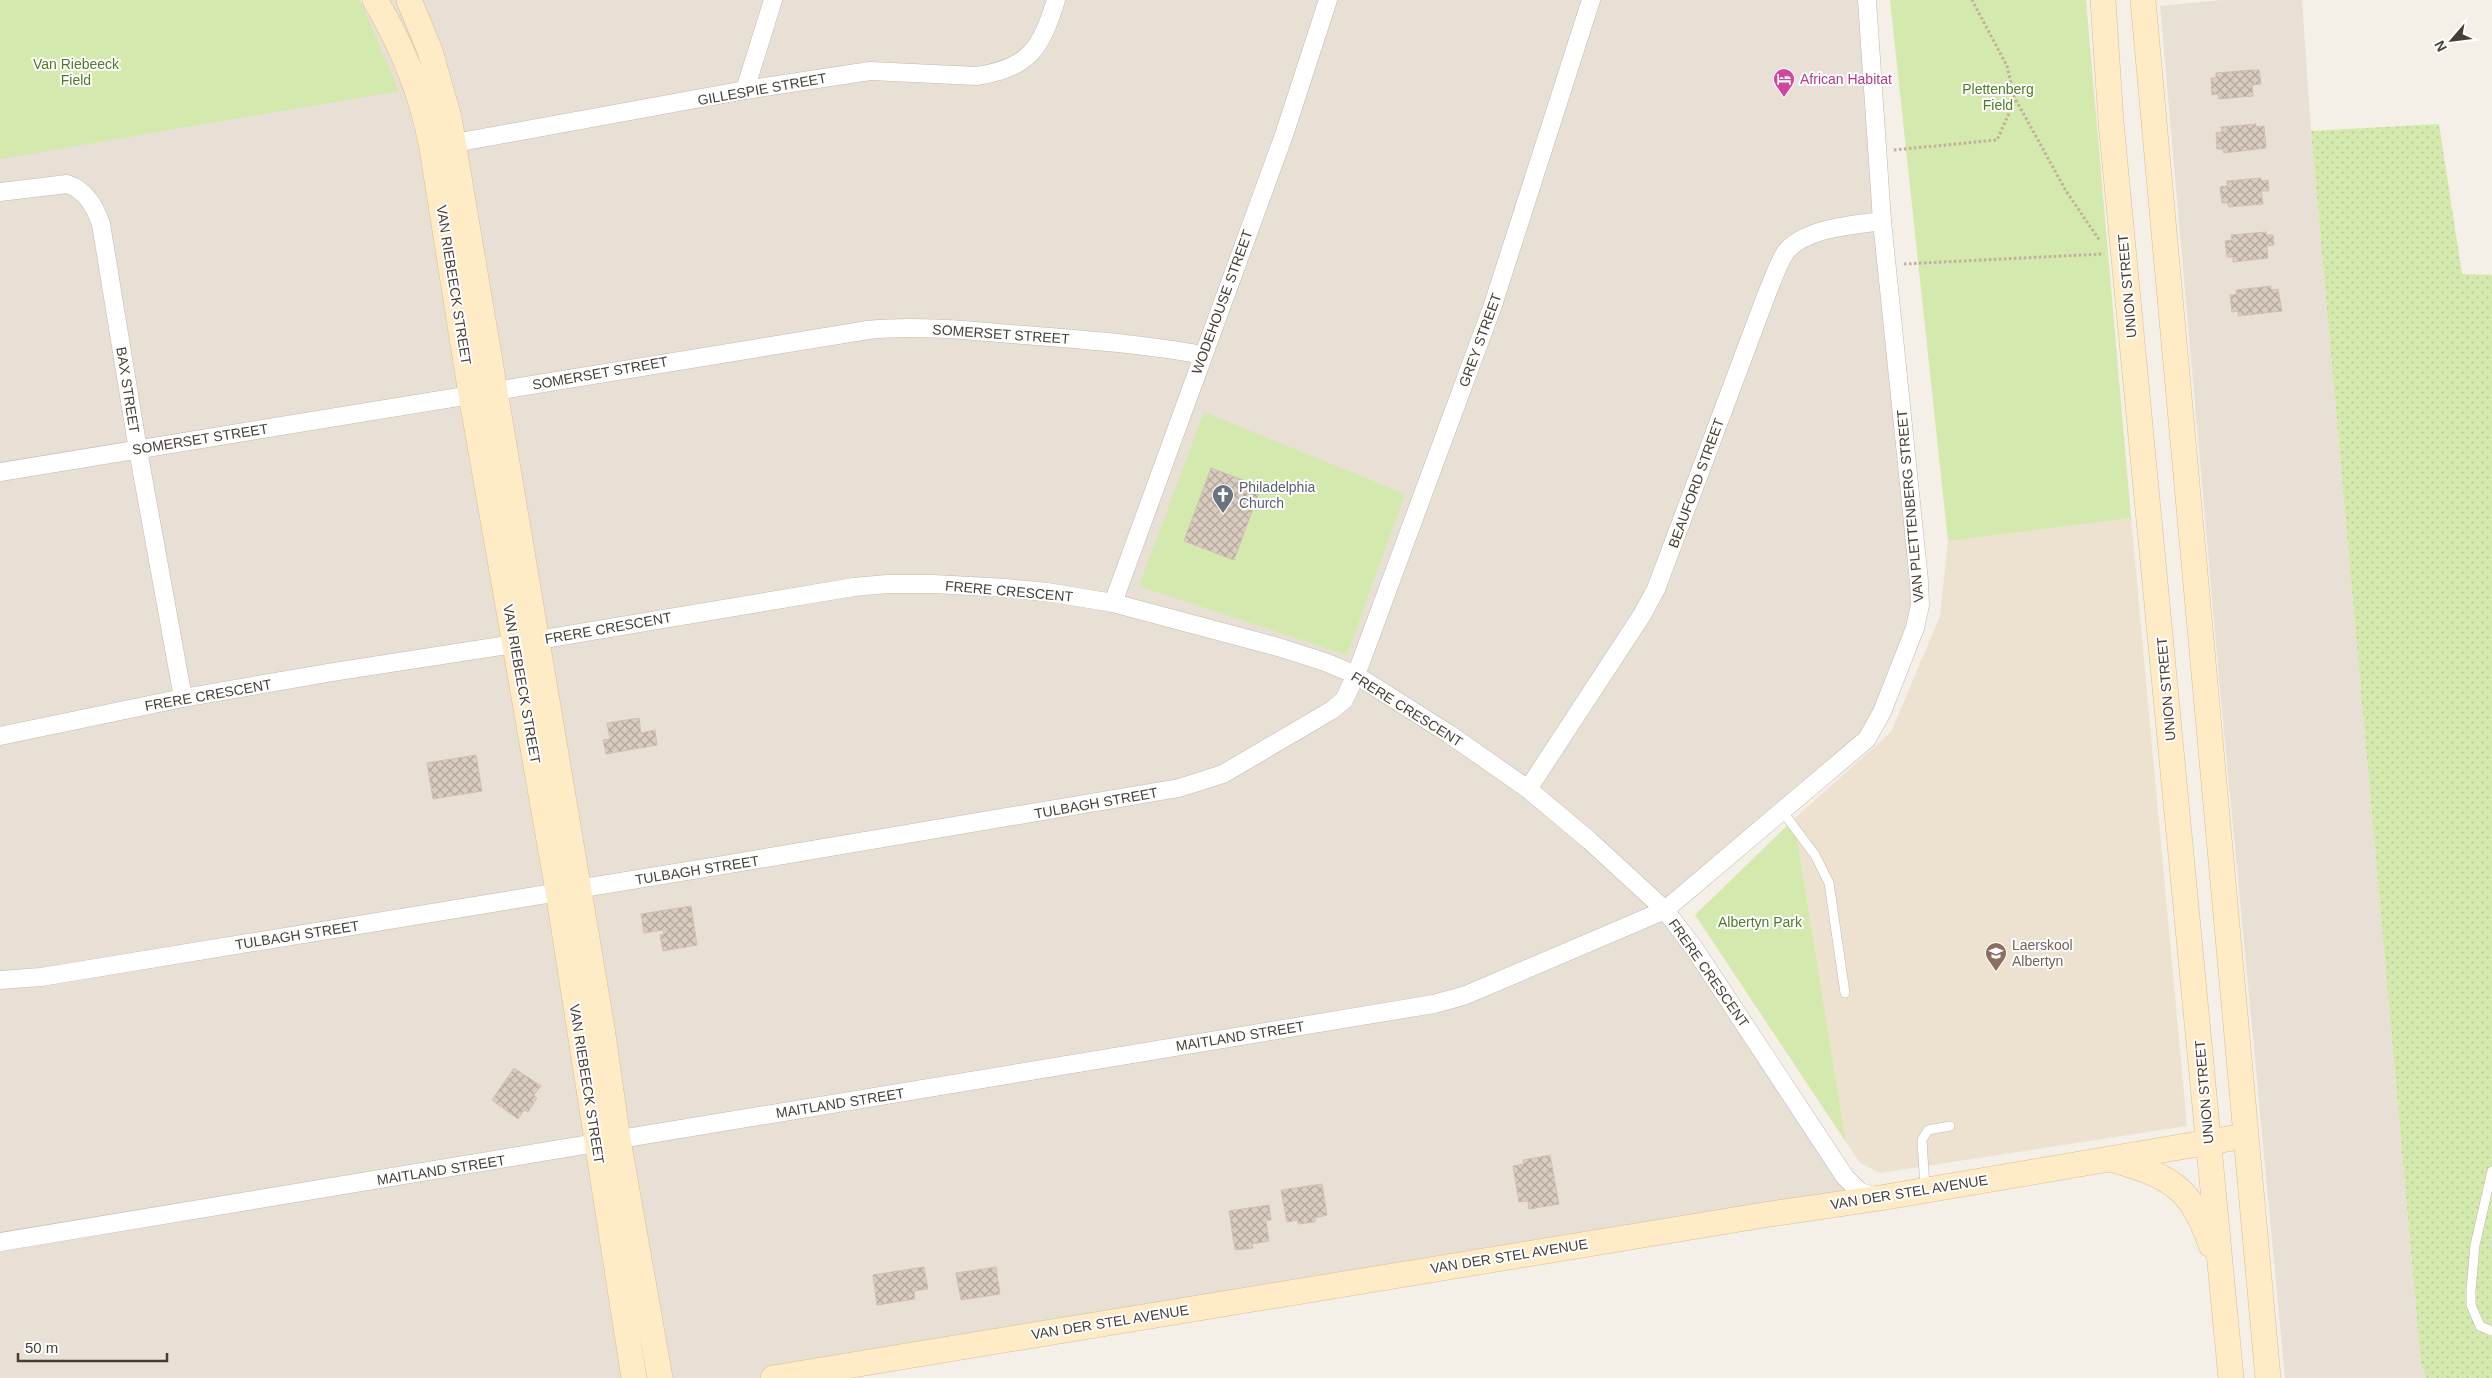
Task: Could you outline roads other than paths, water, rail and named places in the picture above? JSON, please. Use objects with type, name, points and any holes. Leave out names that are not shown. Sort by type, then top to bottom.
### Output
[{"type":"street","name":"VAN RIEBEECK STREET","points":[[375,0],[404,52],[427,121],[443,145],[496,390],[526,642],[568,890],[607,1142],[626,1254],[660,1378]]},
{"type":"street","name":"VAN RIEBEECK STREET","points":[[409,0],[435,65],[471,394],[526,642]]},
{"type":"street","points":[[745,90],[773,0]]},
{"type":"street","name":"GILLESPIE STREET","points":[[443,145],[745,90],[870,72],[976,76],[1004,70],[1026,57],[1041,41],[1056,0]]},
{"type":"street","name":"WODEHOUSE STREET","points":[[1113,603],[1284,135],[1328,0]]},
{"type":"street","name":"GREY STREET","points":[[1356,675],[1493,305],[1591,0]]},
{"type":"street","name":"VAN PLETTENBERG STREET","points":[[1666,910],[1871,734],[1898,674],[1919,615],[1920,581],[1882,221],[1867,0]]},
{"type":"street","name":"UNION STREET","points":[[2103,0],[2114,150],[2231,1378]]},
{"type":"street","points":[[2143,0],[2268,1378]]},
{"type":"street","points":[[2114,150],[2155,148]]},
{"type":"street","name":"BAX STREET","points":[[0,192],[67,184],[82,192],[89,200],[101,224],[138,450],[183,698]]},
{"type":"street","name":"BEAUFORD STREET","points":[[1528,789],[1638,622],[1656,589],[1763,305],[1785,254],[1799,241],[1812,234],[1838,227],[1882,221]]},
{"type":"street","name":"SOMERSET STREET","points":[[0,472],[743,349],[890,328],[919,328],[1160,347],[1203,355]]},
{"type":"street","name":"FRERE CRESCENT","points":[[0,736],[183,698],[526,642],[814,592],[887,584],[934,584],[1046,592],[1113,603],[1278,647],[1325,662],[1356,675],[1441,729],[1528,789],[1590,841],[1666,910],[1700,956],[1845,1177],[1860,1192],[1880,1198]]},
{"type":"street","points":[[2158,605],[2196,600]]},
{"type":"street","name":"TULBAGH STREET","points":[[0,980],[41,977],[966,826],[1197,784],[1230,770],[1332,710],[1344,700],[1356,675]]},
{"type":"street","name":"MAITLAND STREET","points":[[0,1242],[1434,1004],[1466,995],[1666,910]]},
{"type":"street","name":"VAN DER STEL AVENUE","points":[[773,1378],[1750,1217],[1880,1198],[2245,1136]]},
{"type":"street","points":[[2110,1158],[2156,1172],[2181,1190],[2201,1218],[2222,1279]]},
{"type":"street","name":"VAN RIEBEECK STREET","points":[[626,1254],[634,1378]]},
{"type":"lane","points":[[1782,811],[1815,855],[1829,883],[1845,992]]},
{"type":"lane","points":[[1925,1190],[1922,1140],[1928,1130],[1950,1126]]},
{"type":"lane","points":[[2492,1171],[2488,1210],[2475,1245],[2471,1305],[2480,1326],[2492,1331]]},
{"type":"place","name":"African Habitat","points":[[1784,98]]},
{"type":"place","name":"Philadelphia Church","points":[[1223,514]]},
{"type":"place","name":"Laerskool Albertyn","points":[[1996,972]]},
{"type":"park label","name":"Van Riebeeck Field","points":[[76,72]]},
{"type":"park label","name":"Plettenberg Field","points":[[1998,98]]},
{"type":"park label","name":"Albertyn Park","points":[[1760,922]]}]
